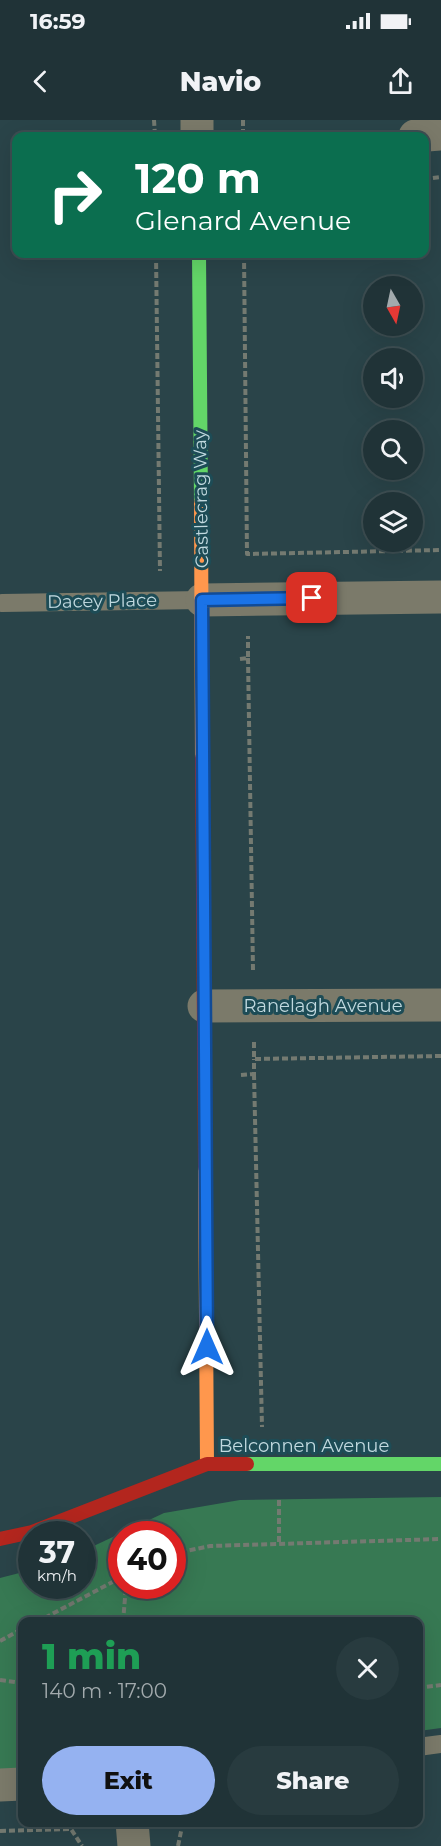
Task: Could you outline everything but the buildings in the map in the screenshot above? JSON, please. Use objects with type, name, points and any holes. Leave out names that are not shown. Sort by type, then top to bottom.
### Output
[{"type":"street","name":"Castlecrag Way","points":[[199,258],[207,1464]]},
{"type":"street","points":[[202,600],[441,597]]},
{"type":"street","name":"Ranelagh Avenue","points":[[204,1006],[441,1005]]},
{"type":"street","name":"Belconnen Avenue","points":[[0,1539],[32,1532],[207,1464],[441,1464]]},
{"type":"street","points":[[0,1785],[18,1784]]},
{"type":"street","points":[[132,1827],[134,1846]]},
{"type":"lane","name":"Dacey Place","points":[[2,603],[202,600]]},
{"type":"lane","points":[[423,1746],[441,1743]]},
{"type":"path","points":[[156,258],[160,601]]},
{"type":"path","points":[[244,258],[247,554],[441,550]]},
{"type":"path","points":[[248,658],[253,971]]},
{"type":"path","points":[[254,1074],[262,1430]]},
{"type":"path","points":[[186,1551],[210,1546],[441,1539]]},
{"type":"path","points":[[46,1617],[108,1584]]},
{"type":"path","points":[[123,1617],[125,1599]]},
{"type":"path","points":[[0,1641],[18,1631]]},
{"type":"path","points":[[0,1680],[18,1682]]},
{"type":"path","points":[[423,1687],[441,1685]]},
{"type":"path","points":[[178,1846],[182,1827]]},
{"type":"path","points":[[0,1831],[71,1829],[82,1846]]},
{"type":"green space","points":[[441,1497],[441,1728],[423,1730],[423,1617],[18,1617],[18,1770],[0,1771],[0,1578],[18,1573],[18,1599],[96,1599],[96,1545],[108,1539],[108,1599],[186,1599],[186,1521],[147,1521],[164,1513],[240,1500]]},
{"type":"traffic: fast","points":[[199,258],[201,502]]},
{"type":"traffic: fast","points":[[247,1464],[441,1464]]},
{"type":"traffic: slow","points":[[201,502],[202,758]]},
{"type":"traffic: slow","points":[[205,1167],[207,1464]]},
{"type":"traffic: jam","points":[[202,758],[205,1167]]},
{"type":"traffic: jam","points":[[0,1539],[32,1532],[207,1464],[247,1464]]},
{"type":"route","points":[[207,1347],[202,600],[312,598]]}]
